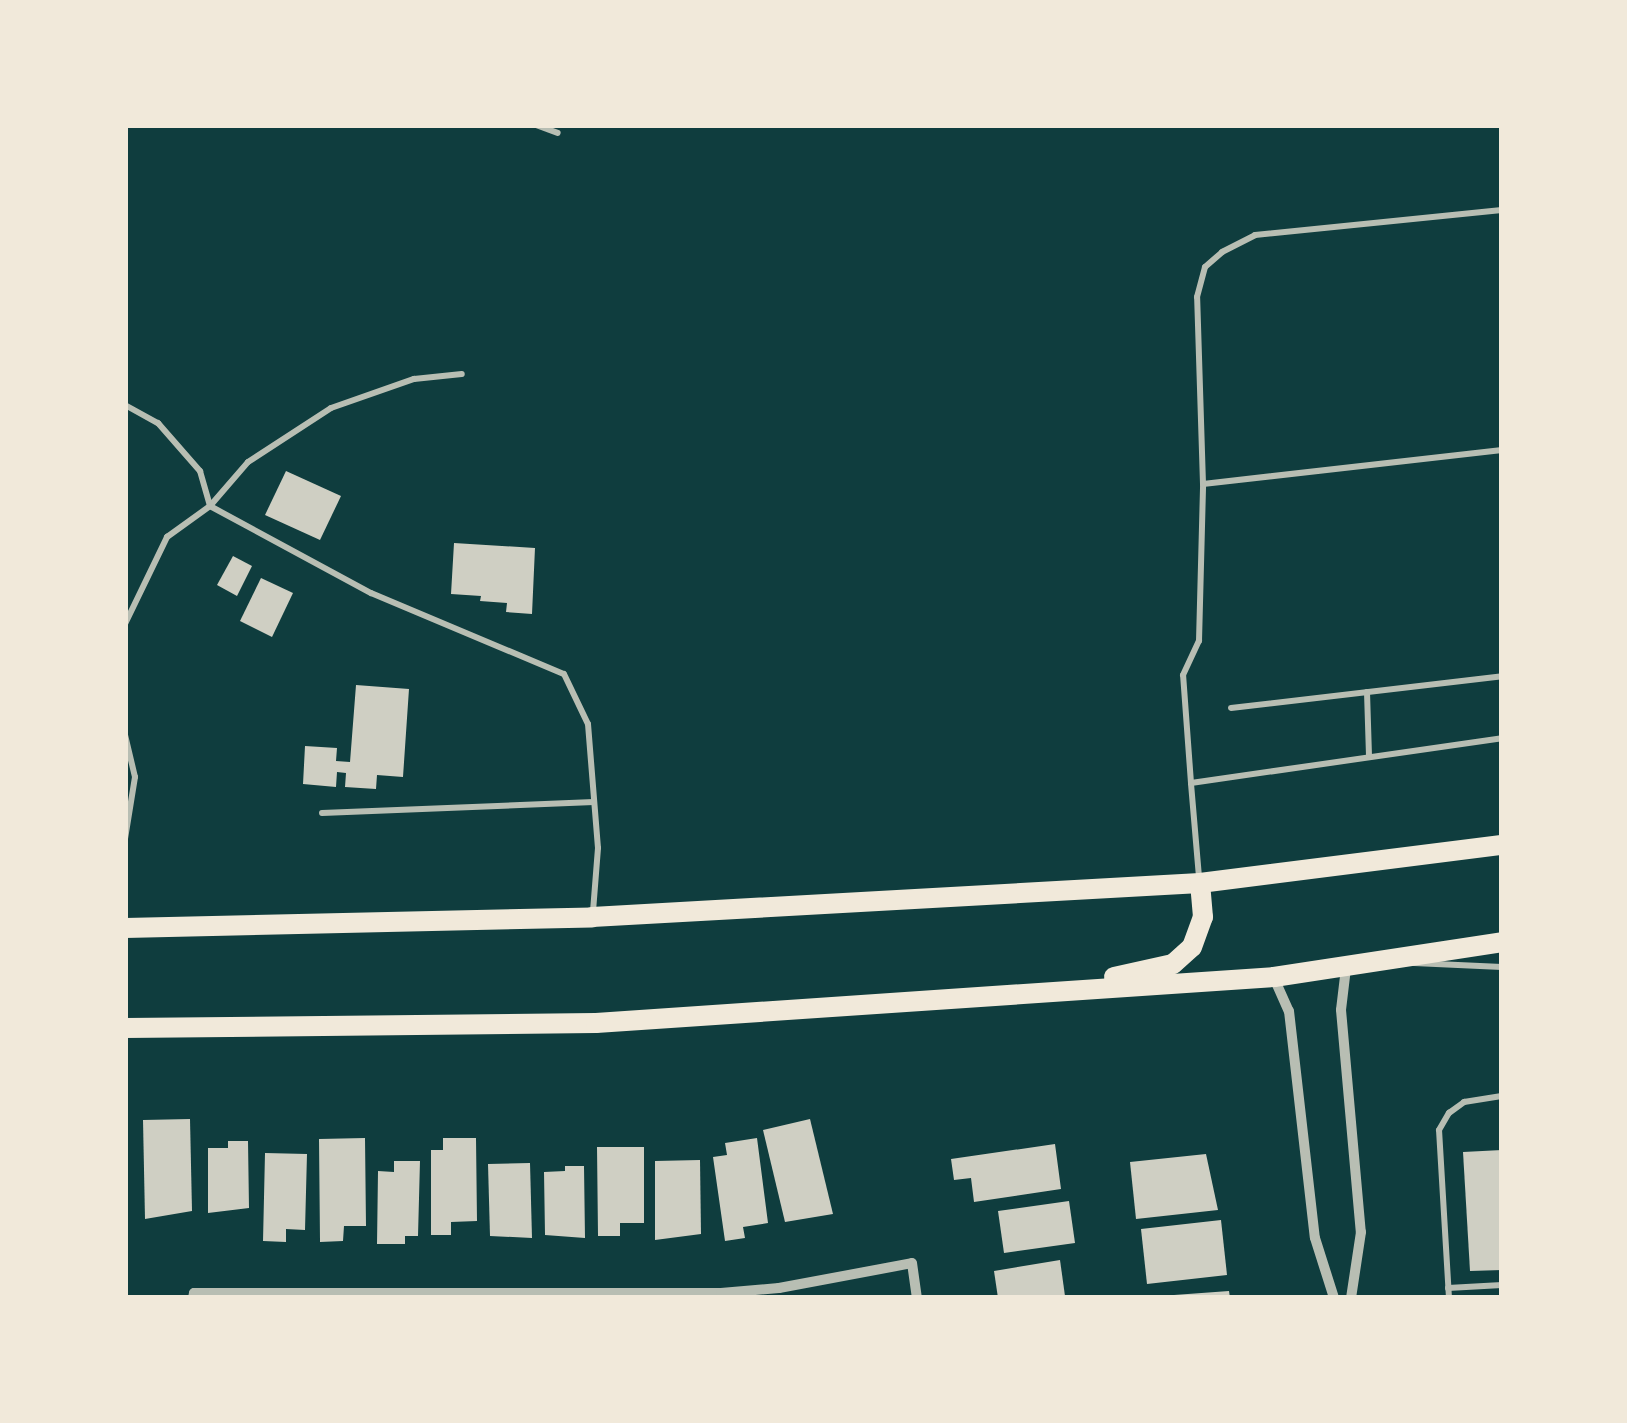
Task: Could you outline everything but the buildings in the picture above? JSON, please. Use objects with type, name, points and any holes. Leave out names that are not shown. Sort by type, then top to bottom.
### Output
[{"type":"main road","points":[[125,928],[592,917],[1200,883],[1502,846]]},
{"type":"main road","points":[[1044,992],[1173,964],[1192,947],[1203,917],[1200,883]]},
{"type":"main road","points":[[125,1028],[596,1023],[1274,977],[1502,942]]},
{"type":"street","points":[[1346,968],[1341,1010],[1362,1232],[1351,1298]]},
{"type":"street","points":[[1274,977],[1289,1010],[1314,1238],[1334,1298]]},
{"type":"street","points":[[194,1298],[194,1293],[214,1292],[721,1293],[779,1288],[912,1262],[917,1298]]},
{"type":"lane","points":[[536,125],[558,133]]},
{"type":"lane","points":[[1200,883],[1182,675],[1198,640],[1203,484],[1197,297],[1205,267],[1222,252],[1255,235],[1502,210]]},
{"type":"lane","points":[[125,624],[167,538],[210,506],[248,462],[331,408],[414,379],[462,374]]},
{"type":"lane","points":[[125,405],[158,423],[200,472],[210,506],[371,593],[564,674],[588,724],[598,848],[592,917]]},
{"type":"lane","points":[[1203,484],[1502,450]]},
{"type":"lane","points":[[1231,708],[1502,676]]},
{"type":"lane","points":[[1366,692],[1368,755]]},
{"type":"lane","points":[[125,735],[135,777],[125,840]]},
{"type":"lane","points":[[1191,783],[1502,738]]},
{"type":"lane","points":[[322,813],[594,802]]},
{"type":"lane","points":[[1393,960],[1448,968],[1502,967]]},
{"type":"lane","points":[[1449,1298],[1439,1130],[1450,1113],[1464,1102],[1502,1096]]},
{"type":"lane","points":[[1448,1288],[1502,1285]]}]
